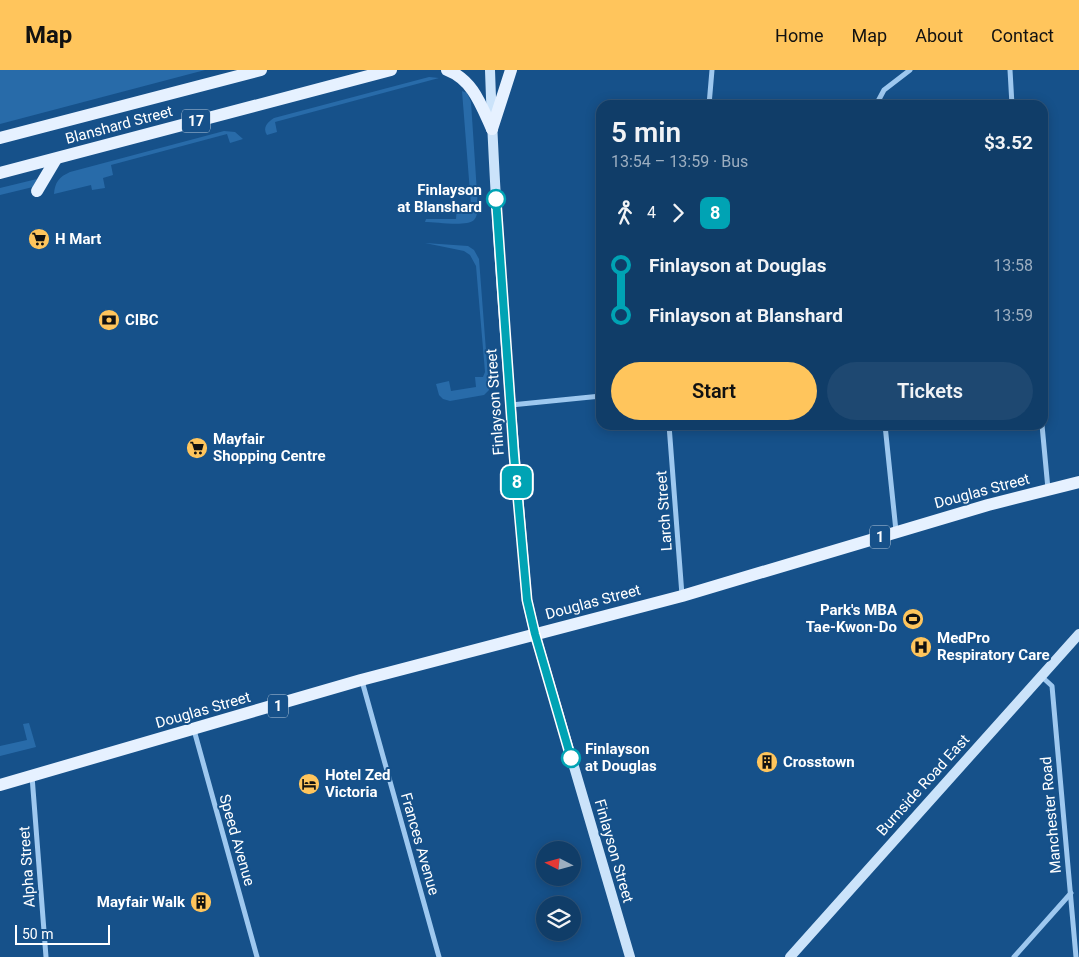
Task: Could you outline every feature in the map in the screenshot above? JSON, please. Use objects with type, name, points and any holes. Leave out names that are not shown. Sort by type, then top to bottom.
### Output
[{"type":"main road","name":"Blanshard Street","points":[[0,138],[261,70]]},
{"type":"main road","name":"Blanshard Street","points":[[0,173],[392,70]]},
{"type":"main road","points":[[447,70],[460,76],[474,90],[492,129]]},
{"type":"main road","name":"Finlayson Street","points":[[490,70],[492,129],[511,405],[527,600],[535,634],[630,957]]},
{"type":"main road","points":[[492,129],[510,70]]},
{"type":"main road","points":[[37,192],[56,159]]},
{"type":"main road","name":"Douglas Street","points":[[0,786],[362,680],[682,596],[896,532],[1079,482]]},
{"type":"main road","name":"Burnside Road East","points":[[790,957],[1079,634]]},
{"type":"street","points":[[710,100],[712,70]]},
{"type":"street","points":[[879,100],[884,90],[910,70]]},
{"type":"street","points":[[1010,70],[1012,100]]},
{"type":"street","points":[[511,405],[596,396]]},
{"type":"street","name":"Larch Street","points":[[669,430],[682,596]]},
{"type":"street","points":[[886,430],[896,532]]},
{"type":"street","points":[[1042,430],[1048,489]]},
{"type":"street","name":"Manchester Road","points":[[1041,676],[1052,686],[1076,957]]},
{"type":"street","name":"Frances Avenue","points":[[362,680],[439,957]]},
{"type":"street","name":"Speed Avenue","points":[[194,730],[257,957]]},
{"type":"street","name":"Alpha Street","points":[[32,776],[46,957]]},
{"type":"street","points":[[1014,957],[1071,893]]},
{"type":"shaded area","points":[[0,70],[205,70],[0,124]]},
{"type":"shaded area","points":[[429,77],[439,78],[275,122],[277,132],[267,135],[265,130],[266,125],[274,118]]},
{"type":"shaded area","points":[[462,91],[467,93],[471,102],[478,208],[476,216],[474,220],[465,223],[425,222],[426,219],[456,219],[457,207],[471,205]]},
{"type":"shaded area","points":[[224,131],[235,132],[243,139],[230,143],[227,134],[111,165],[113,175],[103,178],[105,188],[92,190],[91,185],[54,194],[58,180],[70,172]]},
{"type":"shaded area","points":[[37,179],[33,187],[0,195],[0,188]]},
{"type":"shaded area","points":[[425,243],[468,246],[474,250],[479,259],[489,390],[484,395],[450,401],[443,399],[439,395],[436,384],[449,381],[451,391],[476,387],[475,377],[483,377],[485,372],[476,266],[470,255],[464,251]]},
{"type":"shaded area","points":[[29,723],[36,747],[0,756],[0,746],[27,740],[23,724]]},
{"type":"bus line","name":"8","points":[[496,199],[514,455],[527,600],[571,758]]},
{"type":"place","name":"Finlayson at Blanshard","points":[[496,199]]},
{"type":"place","name":"H Mart","points":[[39,239]]},
{"type":"place","name":"CIBC","points":[[109,320]]},
{"type":"place","name":"Mayfair Shopping Centre","points":[[197,448]]},
{"type":"place","name":"Park's MBA Tae-Kwon-Do","points":[[913,619]]},
{"type":"place","name":"MedPro Respiratory Care","points":[[921,647]]},
{"type":"place","name":"Finlayson at Douglas","points":[[571,758]]},
{"type":"place","name":"Crosstown","points":[[767,762]]},
{"type":"place","name":"Hotel Zed Victoria","points":[[309,784]]},
{"type":"place","name":"Mayfair Walk","points":[[201,902]]}]
